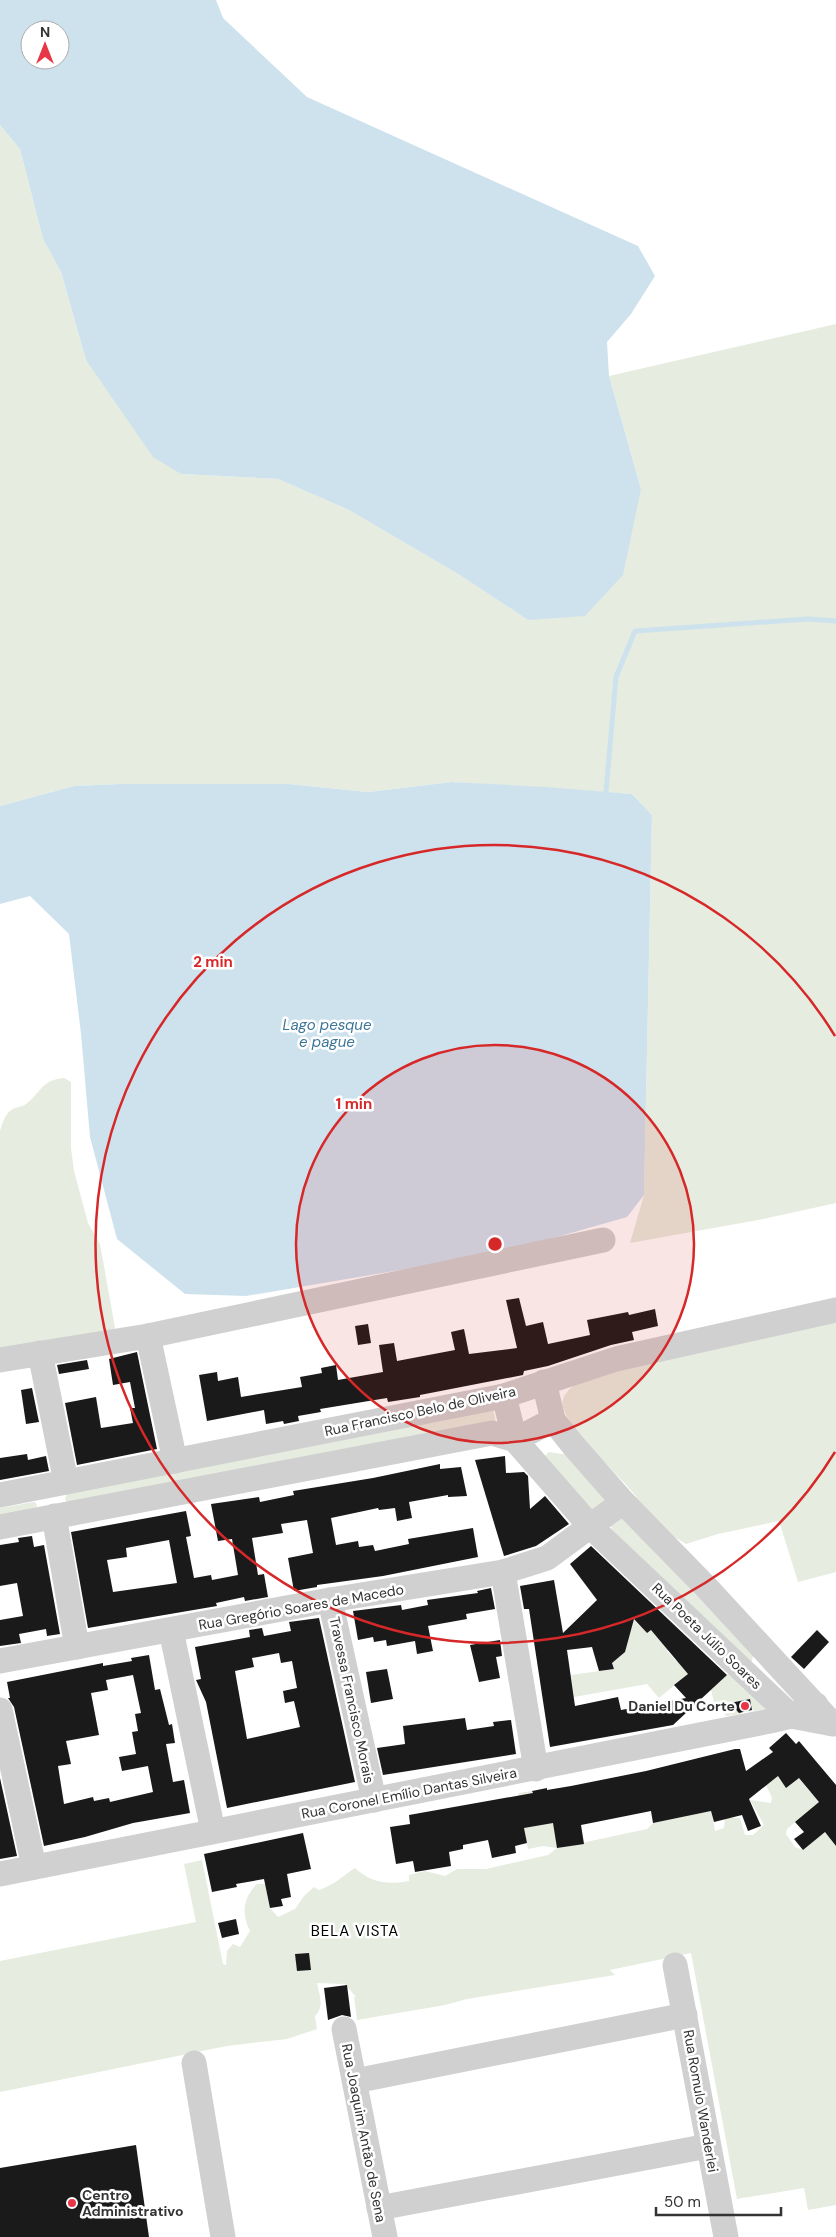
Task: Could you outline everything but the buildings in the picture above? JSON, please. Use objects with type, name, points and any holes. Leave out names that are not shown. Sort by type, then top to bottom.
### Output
[{"type":"street","points":[[0,1360],[148,1336],[603,1240]]},
{"type":"street","name":"Rua Francisco Belo de Oliveira","points":[[0,1495],[504,1396],[616,1359],[836,1310]]},
{"type":"street","points":[[148,1336],[175,1461]]},
{"type":"street","points":[[40,1353],[53,1485],[57,1505],[61,1512],[53,1517]]},
{"type":"street","points":[[544,1382],[553,1420],[573,1445],[623,1502],[705,1586],[834,1726]]},
{"type":"street","name":"Rua Poeta Júlio Soares","points":[[504,1396],[515,1440],[591,1527],[791,1716]]},
{"type":"street","points":[[0,1526],[492,1433],[515,1440],[553,1420]]},
{"type":"street","points":[[591,1527],[623,1502]]},
{"type":"street","points":[[53,1517],[77,1647]]},
{"type":"street","name":"Rua Gregório Soares de Macedo","points":[[0,1661],[330,1600],[503,1572],[547,1558],[591,1527]]},
{"type":"street","points":[[503,1572],[536,1768]]},
{"type":"street","name":"Travessa Francisco Morais","points":[[330,1600],[374,1800]]},
{"type":"street","points":[[171,1630],[213,1831]]},
{"type":"street","name":"Rua Coronel Emílio Dantas Silveira","points":[[0,1874],[791,1716],[816,1705]]},
{"type":"street","points":[[0,1710],[34,1867]]},
{"type":"street","points":[[791,1716],[834,1726]]},
{"type":"street","name":"Rua Romulo Wanderlei","points":[[675,1965],[726,2237]]},
{"type":"street","points":[[354,2081],[685,2015]]},
{"type":"street","name":"Rua Joaquim Antão de Sena","points":[[344,2029],[385,2237]]},
{"type":"street","points":[[194,2064],[223,2237]]},
{"type":"street","points":[[379,2208],[708,2146]]},
{"type":"shaded area","points":[[0,125],[20,149],[43,239],[61,272],[86,360],[181,474],[278,479],[349,510],[458,574],[528,620],[641,489],[609,376],[836,324],[836,1203],[758,1220],[630,1243],[644,1195],[652,815],[632,794],[452,782],[368,792],[289,784],[119,784],[74,786],[0,806]]},
{"type":"shaded area","points":[[64,1078],[71,1082],[71,1148],[74,1171],[88,1223],[100,1244],[115,1328],[108,1335],[0,1355],[0,1131],[9,1112],[25,1105],[50,1081]]},
{"type":"shaded area","points":[[836,1317],[836,1572],[798,1582],[779,1521],[718,1534],[686,1544],[658,1527],[635,1508],[636,1496],[579,1434],[563,1408],[564,1396],[582,1379]]},
{"type":"shaded area","points":[[493,1409],[496,1423],[67,1502],[65,1499],[67,1494]]},
{"type":"shaded area","points":[[549,1452],[568,1455],[607,1502],[591,1511],[542,1459]]},
{"type":"shaded area","points":[[34,1502],[37,1507],[0,1516],[0,1508]]},
{"type":"shaded area","points":[[619,1517],[624,1518],[753,1656],[752,1661],[748,1662],[612,1530],[611,1525]]},
{"type":"shaded area","points":[[633,1619],[647,1633],[651,1630],[663,1643],[672,1646],[667,1651],[676,1661],[680,1657],[711,1676],[682,1679],[659,1698],[647,1684],[574,1697],[571,1675],[614,1669],[612,1664]]},
{"type":"shaded area","points":[[730,1672],[765,1709],[753,1711],[750,1699],[739,1701],[741,1714],[725,1716],[723,1706],[715,1707],[711,1690]]},
{"type":"shaded area","points":[[778,1776],[786,1787],[799,1778],[810,1792],[830,1777],[836,1788],[787,1829],[786,1834],[795,1847],[803,1850],[825,1832],[836,1844],[836,2205],[808,2210],[804,2188],[737,2199],[691,1953],[610,1970],[615,1975],[467,1999],[445,2005],[357,2020],[354,1997],[356,1997],[345,1984],[317,1983],[321,2004],[315,2016],[317,2029],[287,2039],[227,2046],[0,2092],[0,1961],[196,1922],[184,1864],[202,1860],[223,1964],[226,1965],[227,1951],[233,1944],[240,1947],[250,1931],[245,1918],[245,1906],[252,1889],[257,1884],[265,1884],[270,1908],[278,1917],[295,1909],[304,1896],[314,1887],[319,1890],[325,1888],[355,1868],[374,1880],[394,1883],[409,1881],[409,1875],[425,1871],[445,1876],[457,1869],[486,1869],[548,1855],[557,1848],[543,1846],[528,1849],[519,1793],[532,1791],[539,1825],[554,1822],[558,1848],[647,1829],[653,1823],[711,1811],[715,1831],[724,1828],[725,1818],[740,1818],[745,1835],[753,1835],[764,1825],[750,1800],[771,1803],[772,1798],[766,1785]]},
{"type":"water","points":[[0,0],[216,0],[223,18],[307,97],[638,246],[655,276],[631,314],[607,342],[609,376],[641,489],[623,575],[585,616],[528,620],[458,574],[349,510],[278,479],[181,474],[153,457],[86,360],[61,272],[43,239],[20,149],[0,125]]},
{"type":"water","name":"Lago pesque e pague","points":[[452,782],[632,794],[652,815],[644,1195],[627,1217],[501,1253],[246,1296],[185,1294],[117,1239],[90,1137],[81,1034],[69,934],[30,896],[0,904],[0,806],[74,786],[119,784],[289,784],[368,792]]},
{"type":"waterway","points":[[606,792],[616,677],[635,631],[808,619],[836,621]]},
{"type":"place","name":"Daniel Du Corte","points":[[745,1706]]},
{"type":"place","name":"Centro Administrativo","points":[[72,2203]]},
{"type":"district","name":"BELA VISTA","points":[[355,1931]]}]
